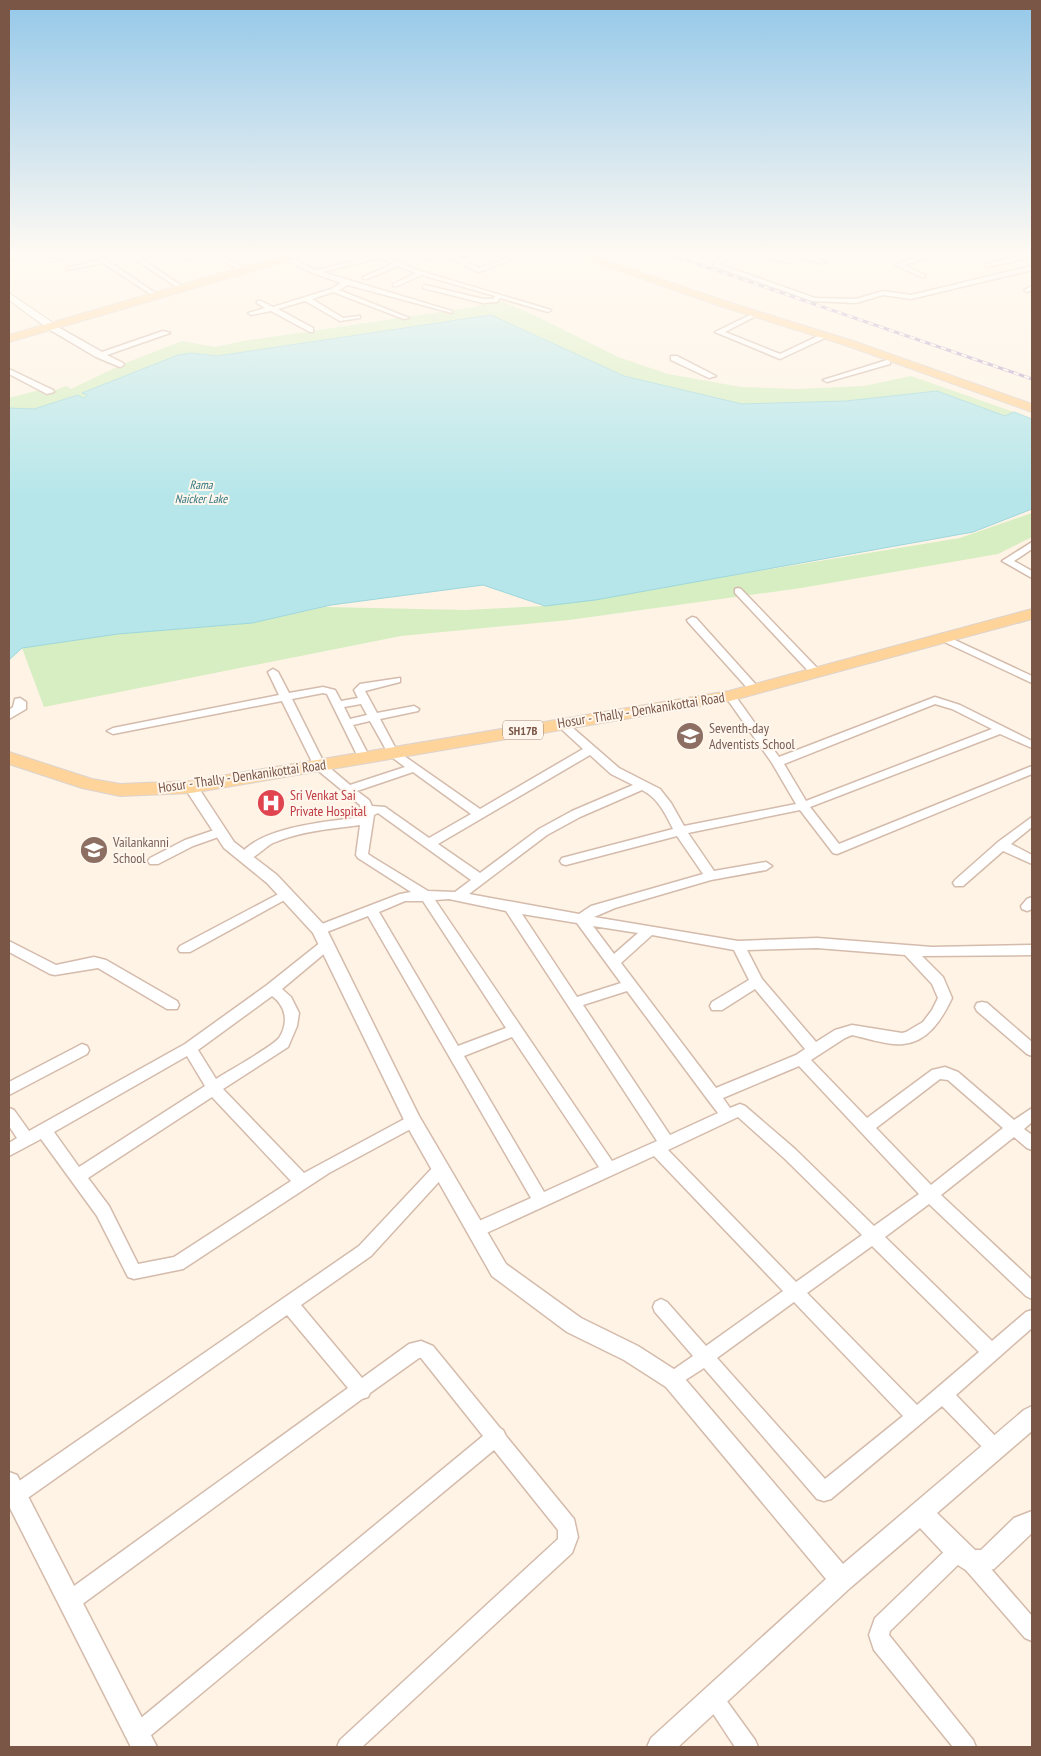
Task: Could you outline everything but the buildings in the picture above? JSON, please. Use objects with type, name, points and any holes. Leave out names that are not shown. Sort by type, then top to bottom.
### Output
[{"type":"main road","points":[[9,341],[33,333]]},
{"type":"main road","points":[[807,333],[1032,415]]},
{"type":"main road","points":[[816,333],[1032,408]]},
{"type":"main road","name":"Hosur - Thally - Denkanikottai Road","points":[[9,758],[89,784],[120,790],[191,787],[730,696],[1032,614]]},
{"type":"street","points":[[62,333],[120,365]]},
{"type":"street","points":[[99,354],[166,333]]},
{"type":"street","points":[[721,333],[780,357],[821,338]]},
{"type":"street","points":[[674,358],[712,376]]},
{"type":"street","points":[[827,380],[887,362]]},
{"type":"street","points":[[9,371],[50,392]]},
{"type":"street","points":[[1032,545],[1007,561],[1032,575]]},
{"type":"street","points":[[738,591],[816,673]]},
{"type":"street","points":[[692,620],[754,690]]},
{"type":"street","points":[[942,637],[1032,680]]},
{"type":"street","points":[[273,672],[319,766],[350,789],[365,803],[367,816],[362,855],[380,870],[408,883],[426,896],[609,1170]]},
{"type":"street","points":[[396,680],[360,687],[359,691],[393,753],[479,814]]},
{"type":"street","points":[[114,731],[285,696],[328,690],[364,758]]},
{"type":"street","points":[[730,696],[777,762],[804,806],[837,850],[1032,770]]},
{"type":"street","points":[[337,705],[364,700]]},
{"type":"street","points":[[777,762],[935,700],[956,707],[1032,745]]},
{"type":"street","points":[[9,715],[19,709],[20,702]]},
{"type":"street","points":[[346,723],[414,709]]},
{"type":"street","points":[[562,724],[615,771],[656,792],[680,832],[711,876]]},
{"type":"street","points":[[566,861],[680,832],[804,806],[1002,729]]},
{"type":"street","points":[[428,844],[590,750]]},
{"type":"street","points":[[350,789],[414,768]]},
{"type":"street","points":[[457,897],[543,832],[576,814],[642,785]]},
{"type":"street","points":[[191,787],[229,845],[272,879],[322,938],[413,1121],[499,1270],[574,1325],[630,1353],[673,1380],[842,1580]]},
{"type":"street","points":[[244,857],[265,842],[287,832],[367,816],[374,809],[381,810],[479,880]]},
{"type":"street","points":[[959,884],[1002,844],[1032,821]]},
{"type":"street","points":[[154,861],[189,843],[220,832]]},
{"type":"street","points":[[1002,844],[1032,860]]},
{"type":"street","points":[[581,919],[596,909],[711,876],[766,866]]},
{"type":"street","points":[[185,949],[286,894]]},
{"type":"street","points":[[9,1150],[190,1048],[272,989],[322,938],[371,910],[404,897],[457,897],[511,908],[738,946],[817,944],[932,952],[1032,950]]},
{"type":"street","points":[[511,908],[574,1003],[662,1146],[795,1291],[916,1417]]},
{"type":"street","points":[[371,910],[541,1201]]},
{"type":"street","points":[[581,919],[728,1116]]},
{"type":"street","points":[[613,962],[650,930]]},
{"type":"street","points":[[9,946],[55,970],[94,962],[109,966],[172,1005]]},
{"type":"street","points":[[738,946],[756,982],[814,1050]]},
{"type":"street","points":[[713,1096],[800,1059],[840,1034],[852,1030],[902,1039],[928,1026],[938,1013],[944,998],[938,981],[909,951]]},
{"type":"street","points":[[717,1006],[756,982]]},
{"type":"street","points":[[574,1003],[630,984]]},
{"type":"street","points":[[78,1176],[283,1043],[292,1025],[291,1010],[287,999],[272,989]]},
{"type":"street","points":[[982,1007],[1032,1050]]},
{"type":"street","points":[[455,1053],[516,1030]]},
{"type":"street","points":[[190,1048],[214,1089],[302,1182]]},
{"type":"street","points":[[9,1089],[82,1050]]},
{"type":"street","points":[[800,1059],[930,1195],[1032,1291]]},
{"type":"street","points":[[865,1128],[937,1074],[945,1073],[953,1076],[1032,1144]]},
{"type":"street","points":[[476,1230],[740,1110],[750,1117],[873,1235],[990,1352]]},
{"type":"street","points":[[9,1114],[27,1140]]},
{"type":"street","points":[[673,1380],[930,1195],[1032,1114]]},
{"type":"street","points":[[44,1131],[103,1211],[134,1272],[178,1264],[324,1168],[413,1121]]},
{"type":"street","points":[[441,1169],[365,1251],[12,1489],[141,1740],[497,1436]]},
{"type":"street","points":[[289,1304],[362,1391]]},
{"type":"street","points":[[660,1307],[824,1492],[916,1417],[1032,1318]]},
{"type":"street","points":[[70,1601],[416,1350],[421,1349],[427,1352],[497,1436],[567,1526],[569,1536],[565,1546],[347,1747]]},
{"type":"street","points":[[942,1394],[995,1448]]},
{"type":"street","points":[[660,1747],[714,1700],[842,1580],[1032,1417]]},
{"type":"street","points":[[920,1512],[965,1557],[1032,1631]]},
{"type":"street","points":[[965,1557],[986,1561],[1022,1526],[1032,1522]]},
{"type":"street","points":[[965,1557],[882,1626],[879,1635],[881,1642],[966,1747]]},
{"type":"street","points":[[714,1700],[748,1747]]},
{"type":"green space","points":[[298,333],[371,333],[217,356],[192,353],[82,393],[88,395],[83,398],[78,395],[34,409],[9,408],[9,398],[43,389],[50,392],[66,386],[71,389],[123,364],[182,341],[215,347]]},
{"type":"green space","points":[[530,333],[570,333],[618,357],[668,374],[741,387],[796,389],[864,386],[911,376],[1014,412],[1005,416],[936,391],[846,401],[742,404],[624,376]]},
{"type":"green space","points":[[1032,513],[1032,537],[998,554],[801,588],[569,620],[401,636],[44,707],[22,648],[118,634],[252,623],[324,607],[466,610],[545,606],[960,538]]},
{"type":"water","name":"Rama Naicker Lake","points":[[371,333],[530,333],[624,376],[742,404],[846,401],[937,391],[1005,416],[1014,412],[1032,419],[1032,509],[973,532],[595,600],[545,606],[483,585],[331,605],[252,623],[118,634],[22,648],[9,660],[9,408],[34,409],[78,395],[83,398],[88,395],[82,393],[178,355],[191,353],[217,356]]},
{"type":"railway","points":[[898,333],[1032,379]]},
{"type":"place","name":"Seventh-day Adventists School","points":[[690,736]]},
{"type":"place","name":"Sri Venkat Sai Private Hospital","points":[[271,803]]},
{"type":"place","name":"Vailankanni School","points":[[94,850]]}]
